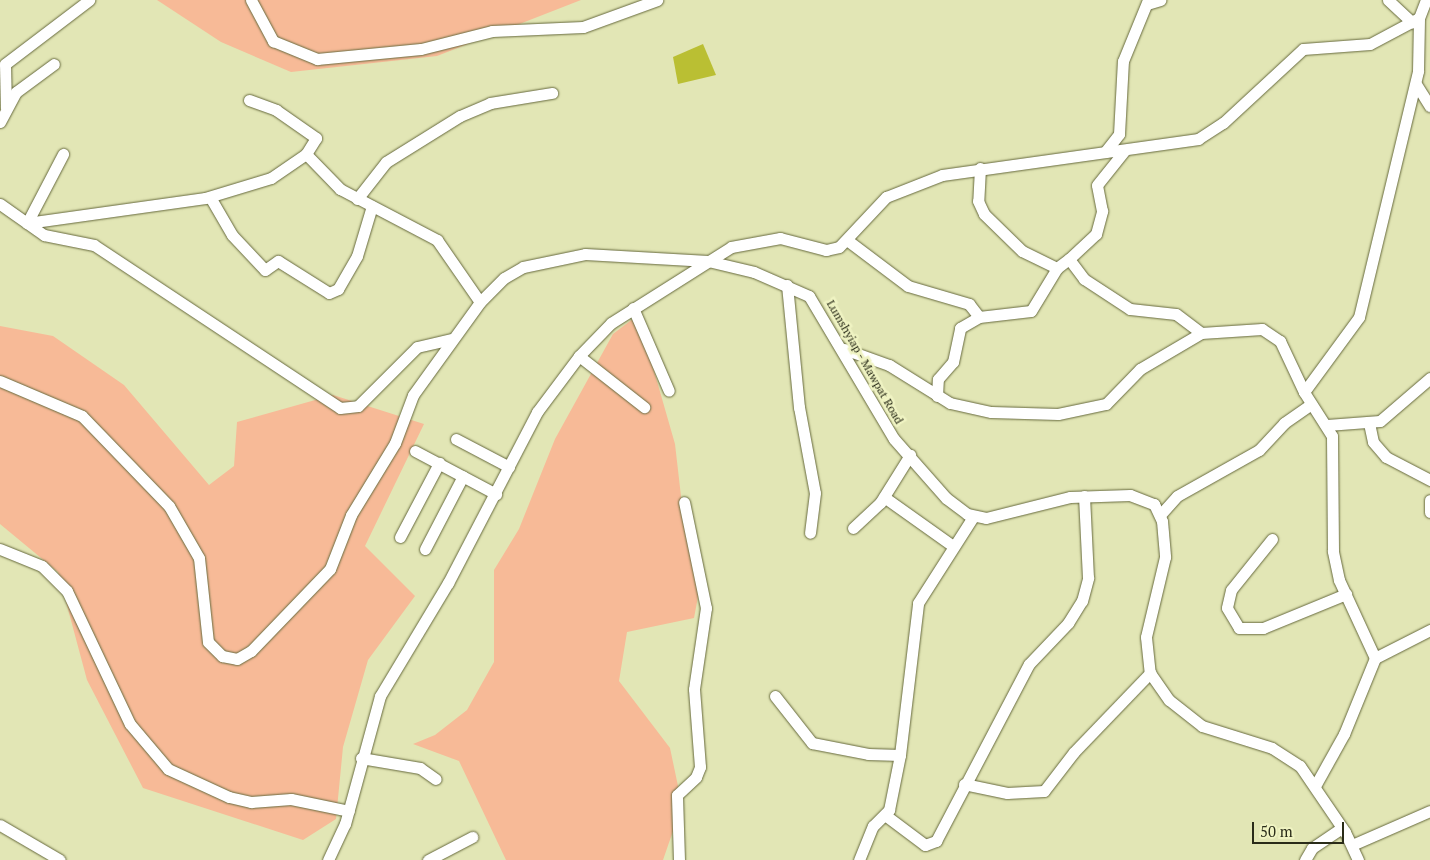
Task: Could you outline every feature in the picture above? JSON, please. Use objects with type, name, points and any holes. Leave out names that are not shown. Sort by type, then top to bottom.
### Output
[{"type":"street","points":[[6,108],[5,64],[89,0]]},
{"type":"street","points":[[251,0],[273,41],[317,59],[421,49],[492,32],[582,27],[657,0]]},
{"type":"street","points":[[1105,152],[1120,134],[1123,61],[1148,2],[1160,0]]},
{"type":"street","points":[[1388,0],[1415,20]]},
{"type":"street","points":[[1304,392],[1359,317],[1416,84],[1415,20],[1426,0]]},
{"type":"street","points":[[328,860],[348,811],[361,758],[380,696],[496,494],[537,412],[579,356],[633,308],[731,248],[772,238],[788,238],[826,250],[847,240],[886,197],[942,175],[980,168],[1186,142],[1210,132],[1303,48],[1370,44],[1415,20]]},
{"type":"street","points":[[0,122],[16,92],[54,64]]},
{"type":"street","points":[[1416,84],[1430,106]]},
{"type":"street","points":[[357,198],[386,162],[460,116],[490,103],[552,93]]},
{"type":"street","points":[[27,223],[210,197],[271,178],[306,154],[316,138],[276,110],[249,100]]},
{"type":"street","points":[[937,396],[938,379],[953,362],[957,332],[979,317],[1031,311],[1056,268],[1069,259],[1096,234],[1102,212],[1097,185],[1125,150]]},
{"type":"street","points":[[27,223],[62,154]]},
{"type":"street","points":[[306,154],[332,182],[357,198],[437,240],[480,302]]},
{"type":"street","points":[[980,168],[978,201],[984,214],[1022,251],[1056,268]]},
{"type":"street","points":[[210,197],[232,235],[265,270],[278,261],[329,293],[338,288],[357,256],[372,206]]},
{"type":"street","points":[[0,204],[44,235],[94,245],[340,408],[358,406],[417,347],[452,340]]},
{"type":"street","points":[[847,240],[908,286],[969,304],[979,317]]},
{"type":"street","name":"Lumshyiap - Mawpat Road","points":[[0,381],[82,416],[169,506],[199,558],[208,642],[222,656],[236,659],[251,650],[330,569],[350,515],[394,443],[413,395],[480,302],[513,271],[568,256],[626,254],[708,261],[788,286],[809,296],[844,349],[894,439],[910,454],[946,498],[973,517]]},
{"type":"street","points":[[1069,259],[1084,279],[1130,310],[1176,314],[1201,333]]},
{"type":"street","points":[[788,286],[799,407],[815,493],[810,534]]},
{"type":"street","points":[[633,308],[669,392]]},
{"type":"street","points":[[844,349],[889,364],[937,396],[1005,414],[1087,411],[1106,404],[1146,365],[1201,333],[1270,332],[1280,341],[1310,405],[1327,424],[1334,454],[1333,551],[1346,594],[1375,658]]},
{"type":"street","points":[[579,356],[644,407]]},
{"type":"street","points":[[1327,424],[1369,423],[1389,416],[1430,378]]},
{"type":"street","points":[[1160,514],[1177,496],[1259,450],[1284,423],[1310,405]]},
{"type":"street","points":[[1369,423],[1373,442],[1386,457],[1430,480]]},
{"type":"street","points":[[456,438],[510,467]]},
{"type":"street","points":[[415,451],[496,494]]},
{"type":"street","points":[[853,528],[884,497],[910,454]]},
{"type":"street","points":[[400,537],[439,463]]},
{"type":"street","points":[[425,549],[463,476]]},
{"type":"street","points":[[859,860],[873,826],[885,815],[900,755],[918,603],[973,517],[1084,496],[1137,495],[1154,504],[1160,514],[1164,569],[1146,637],[1150,673],[1169,700],[1202,726],[1281,752],[1305,770],[1352,844],[1358,860]]},
{"type":"street","points":[[885,815],[919,842],[932,844],[1029,664],[1068,623],[1082,601],[1088,578],[1084,496]]},
{"type":"street","points":[[884,497],[953,546]]},
{"type":"street","points":[[1430,500],[1430,512]]},
{"type":"street","points":[[679,860],[677,795],[696,777],[700,768],[694,689],[706,608],[684,502]]},
{"type":"street","points":[[1272,539],[1230,590],[1227,608],[1239,628],[1263,628],[1346,594]]},
{"type":"street","points":[[0,548],[42,566],[67,591],[130,724],[168,769],[229,798],[251,802],[291,799],[348,811]]},
{"type":"street","points":[[1315,786],[1344,734],[1375,658],[1430,630]]},
{"type":"street","points":[[964,784],[1007,793],[1044,791],[1074,752],[1150,673]]},
{"type":"street","points":[[775,696],[812,743],[868,754],[900,755]]},
{"type":"street","points":[[361,758],[420,768],[436,779]]},
{"type":"street","points":[[1352,844],[1430,812]]},
{"type":"street","points":[[0,825],[60,860]]},
{"type":"street","points":[[1306,860],[1312,848],[1342,828]]},
{"type":"street","points":[[428,860],[472,837]]},
{"type":"shaded area","points":[[157,0],[581,0],[437,56],[291,72],[221,42]]},
{"type":"shaded area","points":[[703,44],[716,75],[678,84],[673,57]]},
{"type":"shaded area","points":[[638,315],[675,444],[682,505],[700,586],[694,618],[627,632],[619,681],[670,748],[682,805],[663,860],[506,860],[459,761],[413,744],[435,735],[467,710],[494,662],[494,570],[519,529],[555,439],[613,334]]},
{"type":"shaded area","points":[[0,326],[53,336],[124,385],[209,485],[234,466],[237,422],[333,395],[424,424],[365,546],[415,596],[368,660],[343,747],[336,819],[303,840],[143,788],[87,680],[58,572],[0,524]]}]
